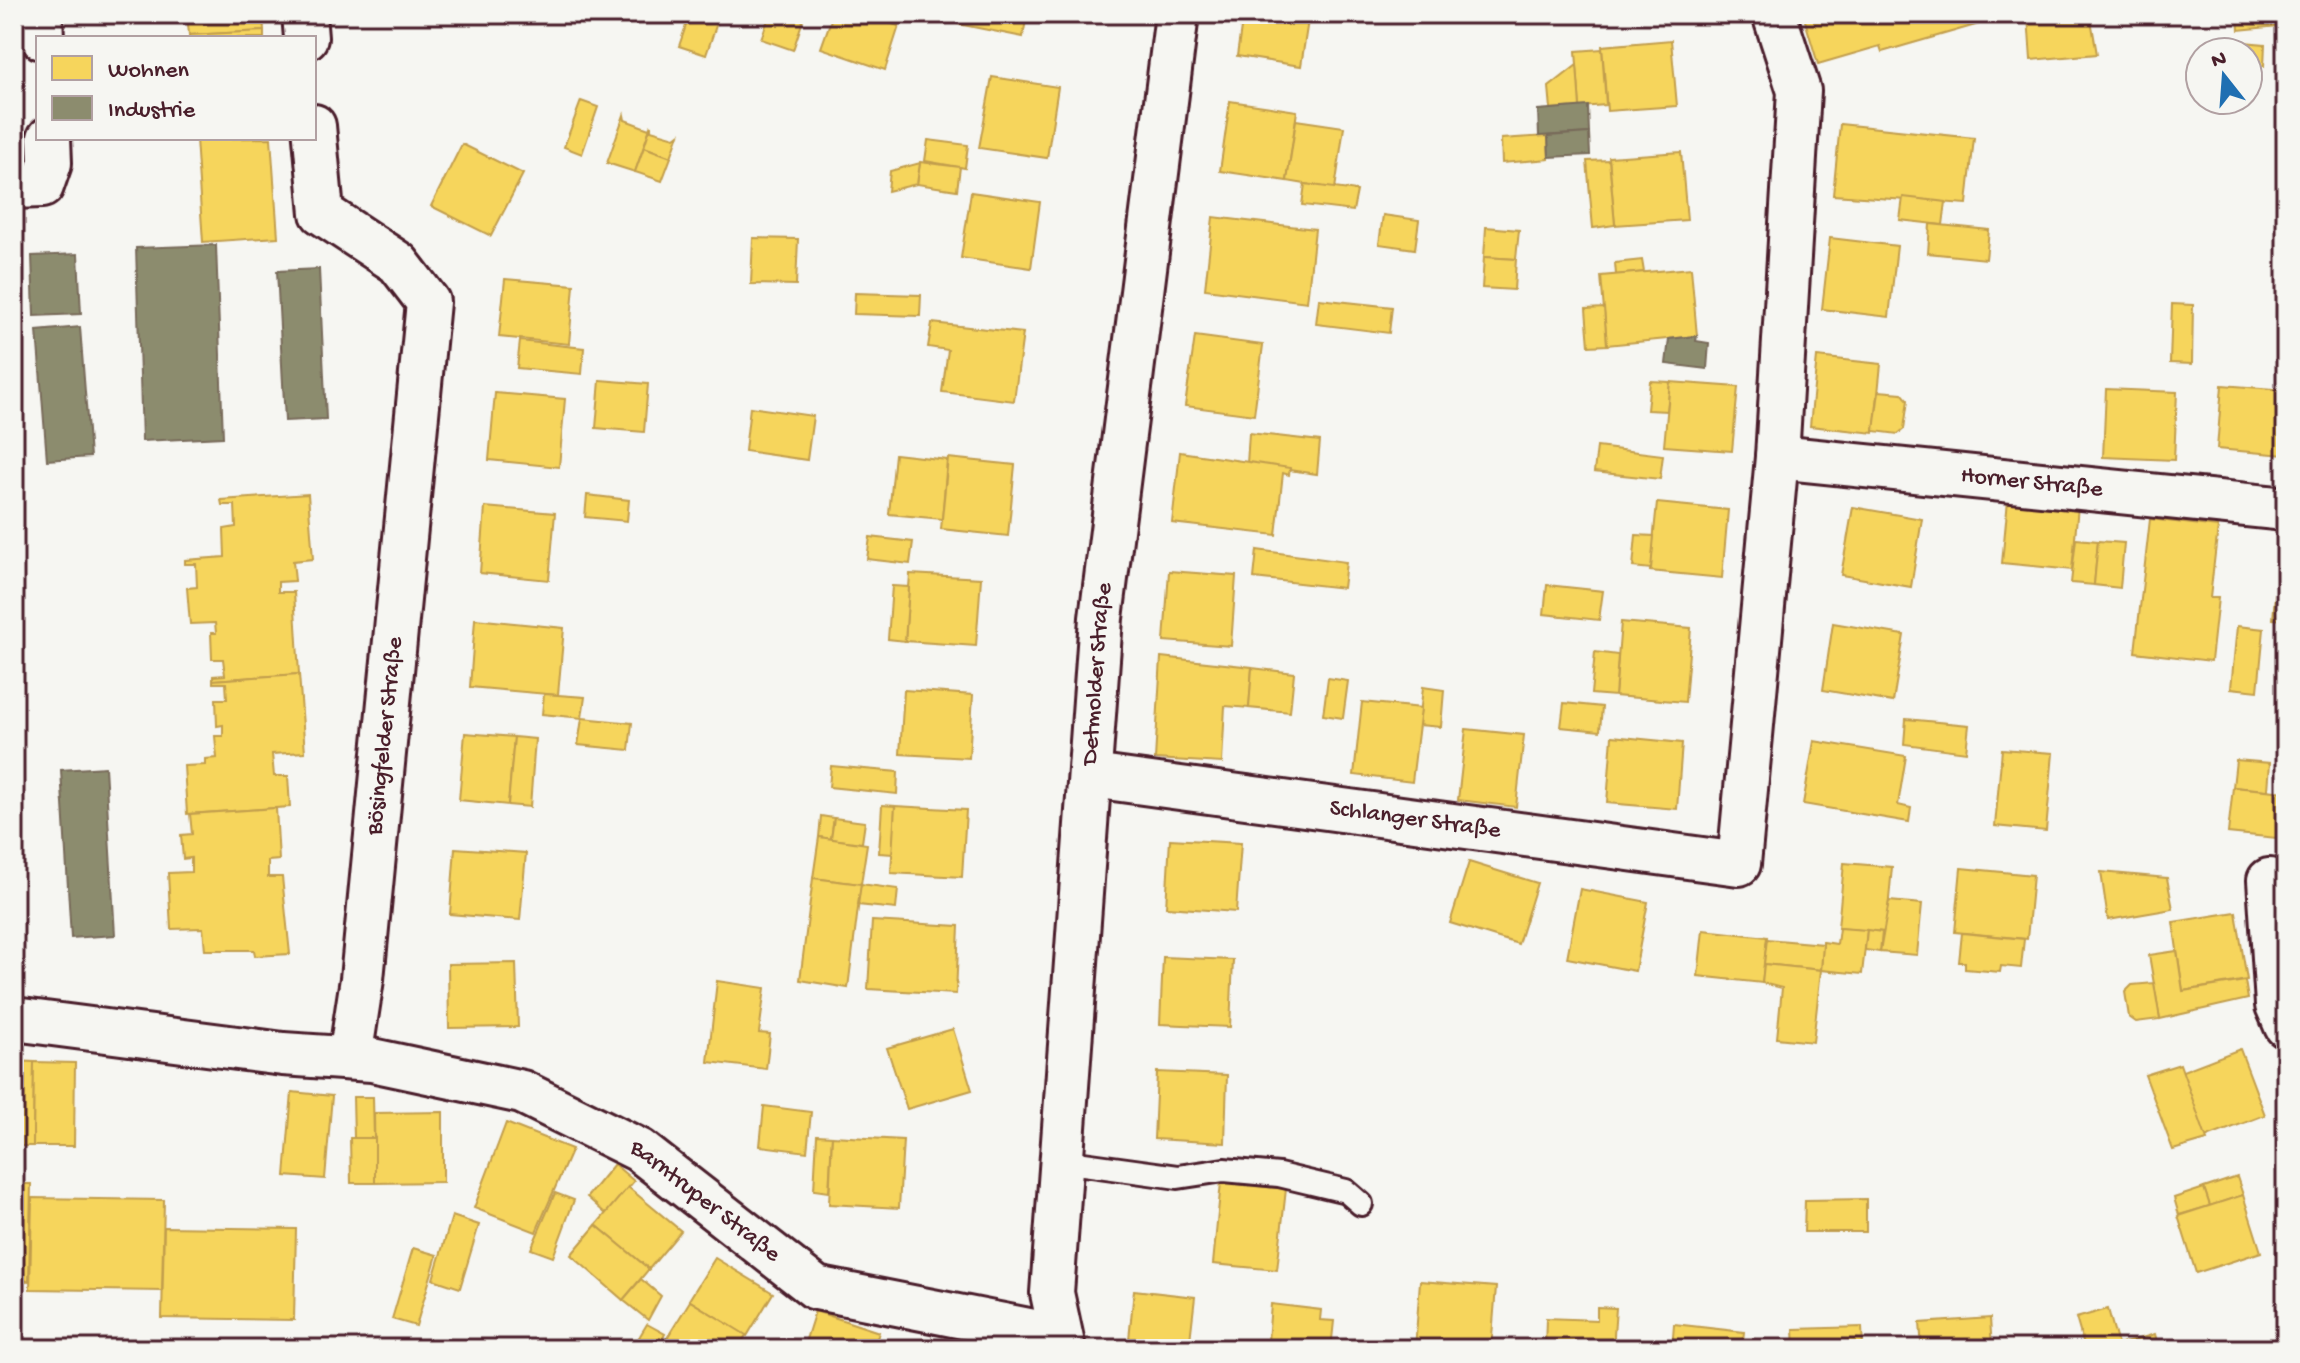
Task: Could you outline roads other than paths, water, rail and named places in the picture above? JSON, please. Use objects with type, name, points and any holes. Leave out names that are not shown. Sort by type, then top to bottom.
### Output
[{"type":"street","points":[[41,14],[42,36]]},
{"type":"street","points":[[304,14],[306,36]]},
{"type":"street","name":"Detmolder Straße","points":[[1061,1343],[1052,1293],[1092,776],[1101,618],[1177,14]]},
{"type":"street","points":[[1774,14],[1799,91],[1777,457]]},
{"type":"street","points":[[14,187],[42,186],[50,163],[49,140]]},
{"type":"street","name":"Bösingfelder Straße","points":[[315,140],[322,213],[398,263],[428,302],[362,979],[350,1058]]},
{"type":"street","name":"Schlanger Straße","points":[[1092,776],[1739,864],[1777,457]]},
{"type":"street","name":"Horner Straße","points":[[1777,457],[2286,509]]},
{"type":"street","points":[[2269,880],[2277,1005],[2286,1026]]},
{"type":"street","points":[[14,1019],[283,1054],[350,1058]]},
{"type":"street","name":"Barntruper Straße","points":[[350,1058],[522,1092],[639,1150],[816,1288],[1061,1343]]},
{"type":"lane","points":[[1062,1161],[1178,1177],[1224,1170],[1279,1175],[1346,1191],[1361,1204]]}]
